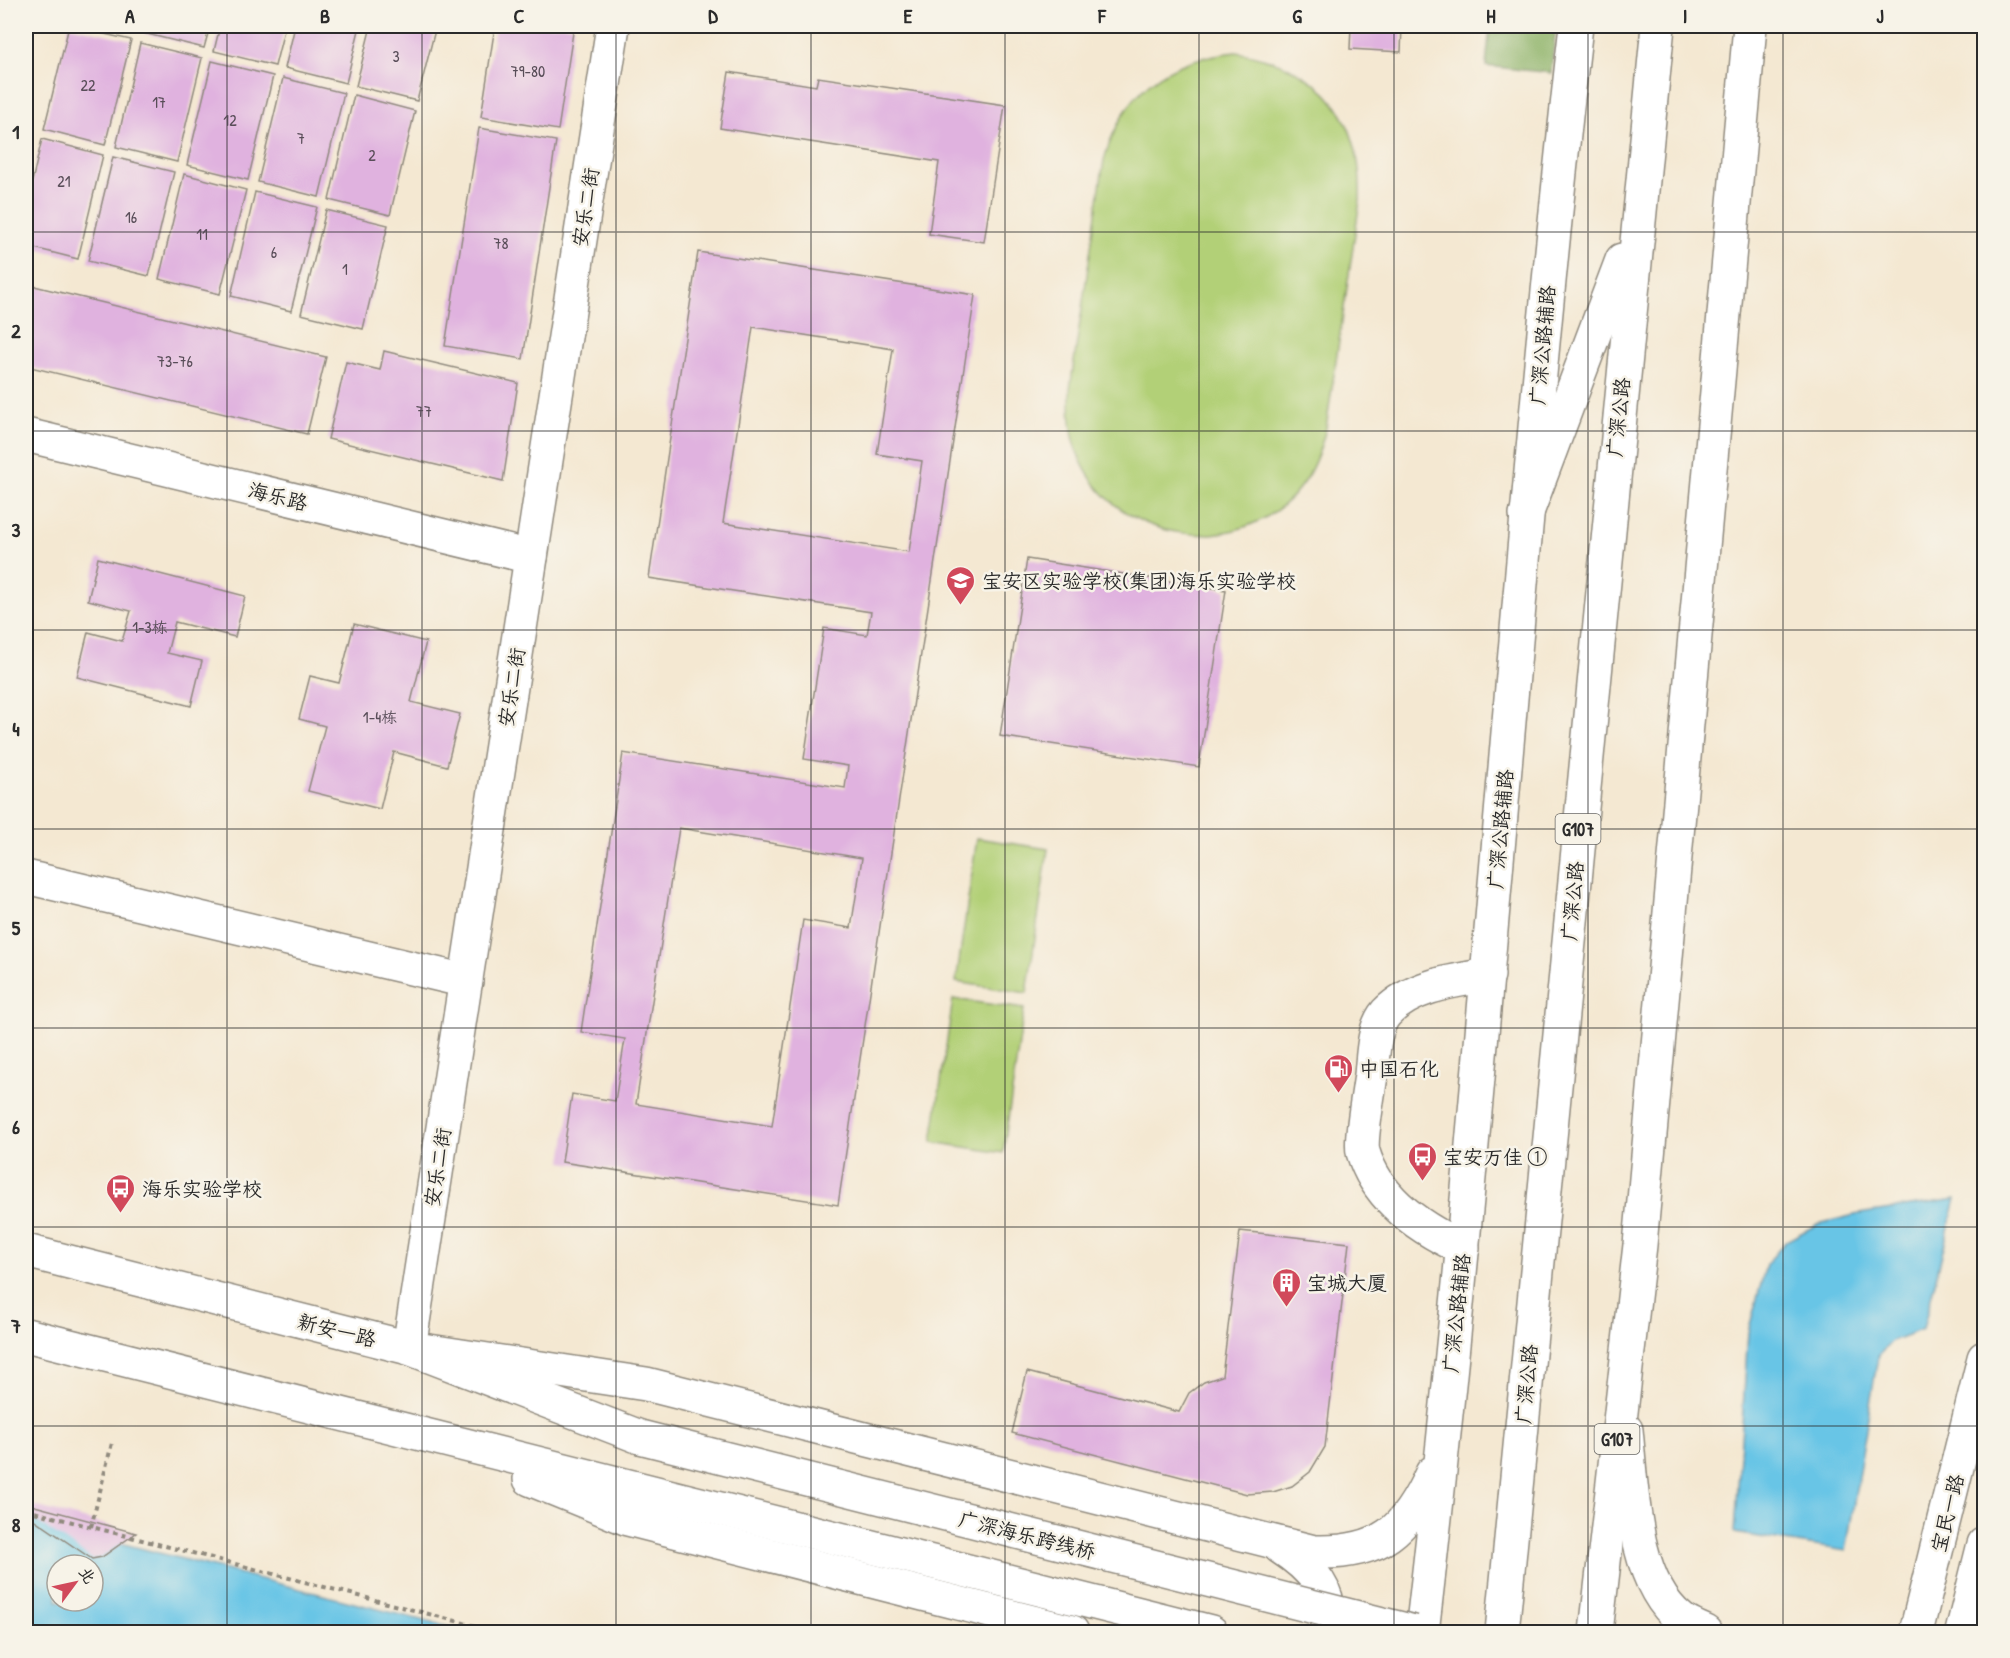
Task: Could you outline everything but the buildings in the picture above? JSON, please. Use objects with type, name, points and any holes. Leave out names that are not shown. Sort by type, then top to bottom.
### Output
[{"type":"main road","name":"安乐二街","points":[[409,1348],[613,26]]},
{"type":"main road","name":"广深公路辅路","points":[[1422,1632],[1463,1248],[1526,514],[1576,26]]},
{"type":"main road","name":"广深公路","points":[[1502,1632],[1658,26]]},
{"type":"main road","name":"G107","points":[[1596,1632],[1640,1245],[1750,26]]},
{"type":"main road","points":[[1526,514],[1638,219]]},
{"type":"main road","name":"海乐路","points":[[26,435],[531,557]]},
{"type":"main road","points":[[26,877],[466,981]]},
{"type":"main road","points":[[1463,1248],[1430,1234],[1392,1201],[1362,1151],[1375,1039],[1385,1014],[1406,998],[1430,987],[1488,975]]},
{"type":"main road","name":"新安一路","points":[[26,1251],[409,1348],[640,1437]]},
{"type":"main road","points":[[26,1335],[1211,1632]]},
{"type":"main road","points":[[409,1348],[646,1384],[1314,1552],[1343,1553],[1386,1537],[1402,1525],[1418,1504],[1441,1454]]},
{"type":"main road","name":"宝民一路","points":[[1916,1632],[1984,1358]]},
{"type":"main road","points":[[1622,1394],[1635,1520],[1646,1563],[1662,1598],[1681,1619],[1706,1632]]},
{"type":"main road","points":[[402,1429],[628,1519],[1072,1632]]},
{"type":"main road","name":"广深海乐跨线桥","points":[[640,1437],[1414,1632]]},
{"type":"main road","points":[[1276,1544],[1301,1560],[1320,1582],[1328,1609],[1326,1632]]},
{"type":"main road","points":[[1962,1632],[1984,1544]]},
{"type":"path","points":[[92,1527],[112,1443]]},
{"type":"path","points":[[26,1510],[479,1627],[473,1632]]},
{"type":"green space","points":[[1490,26],[1556,26],[1551,73],[1486,66]]},
{"type":"green space","points":[[1236,52],[1266,59],[1291,69],[1313,82],[1331,99],[1344,119],[1354,143],[1359,170],[1360,200],[1326,428],[1311,470],[1303,483],[1278,509],[1247,526],[1214,534],[1179,533],[1146,523],[1116,506],[1092,480],[1074,441],[1070,389],[1104,160],[1112,136],[1123,115],[1150,83],[1188,62]]},
{"type":"green space","points":[[977,838],[1048,849],[1027,993],[956,982]]},
{"type":"green space","points":[[953,999],[1024,1009],[1003,1153],[932,1142]]},
{"type":"water","points":[[1956,1199],[1923,1329],[1892,1341],[1878,1356],[1846,1551],[1735,1533],[1748,1332],[1766,1265],[1786,1241],[1818,1224],[1859,1214]]},
{"type":"water","points":[[26,1519],[468,1632],[26,1632]]},
{"type":"place","name":"宝安区实验学校(集团)海乐实验学校","points":[[961,606]]},
{"type":"place","name":"中国石化","points":[[1338,1094]]},
{"type":"place","name":"宝安万佳 ①","points":[[1422,1182]]},
{"type":"place","name":"海乐实验学校","points":[[121,1214]]},
{"type":"place","name":"宝城大厦","points":[[1286,1308]]}]
